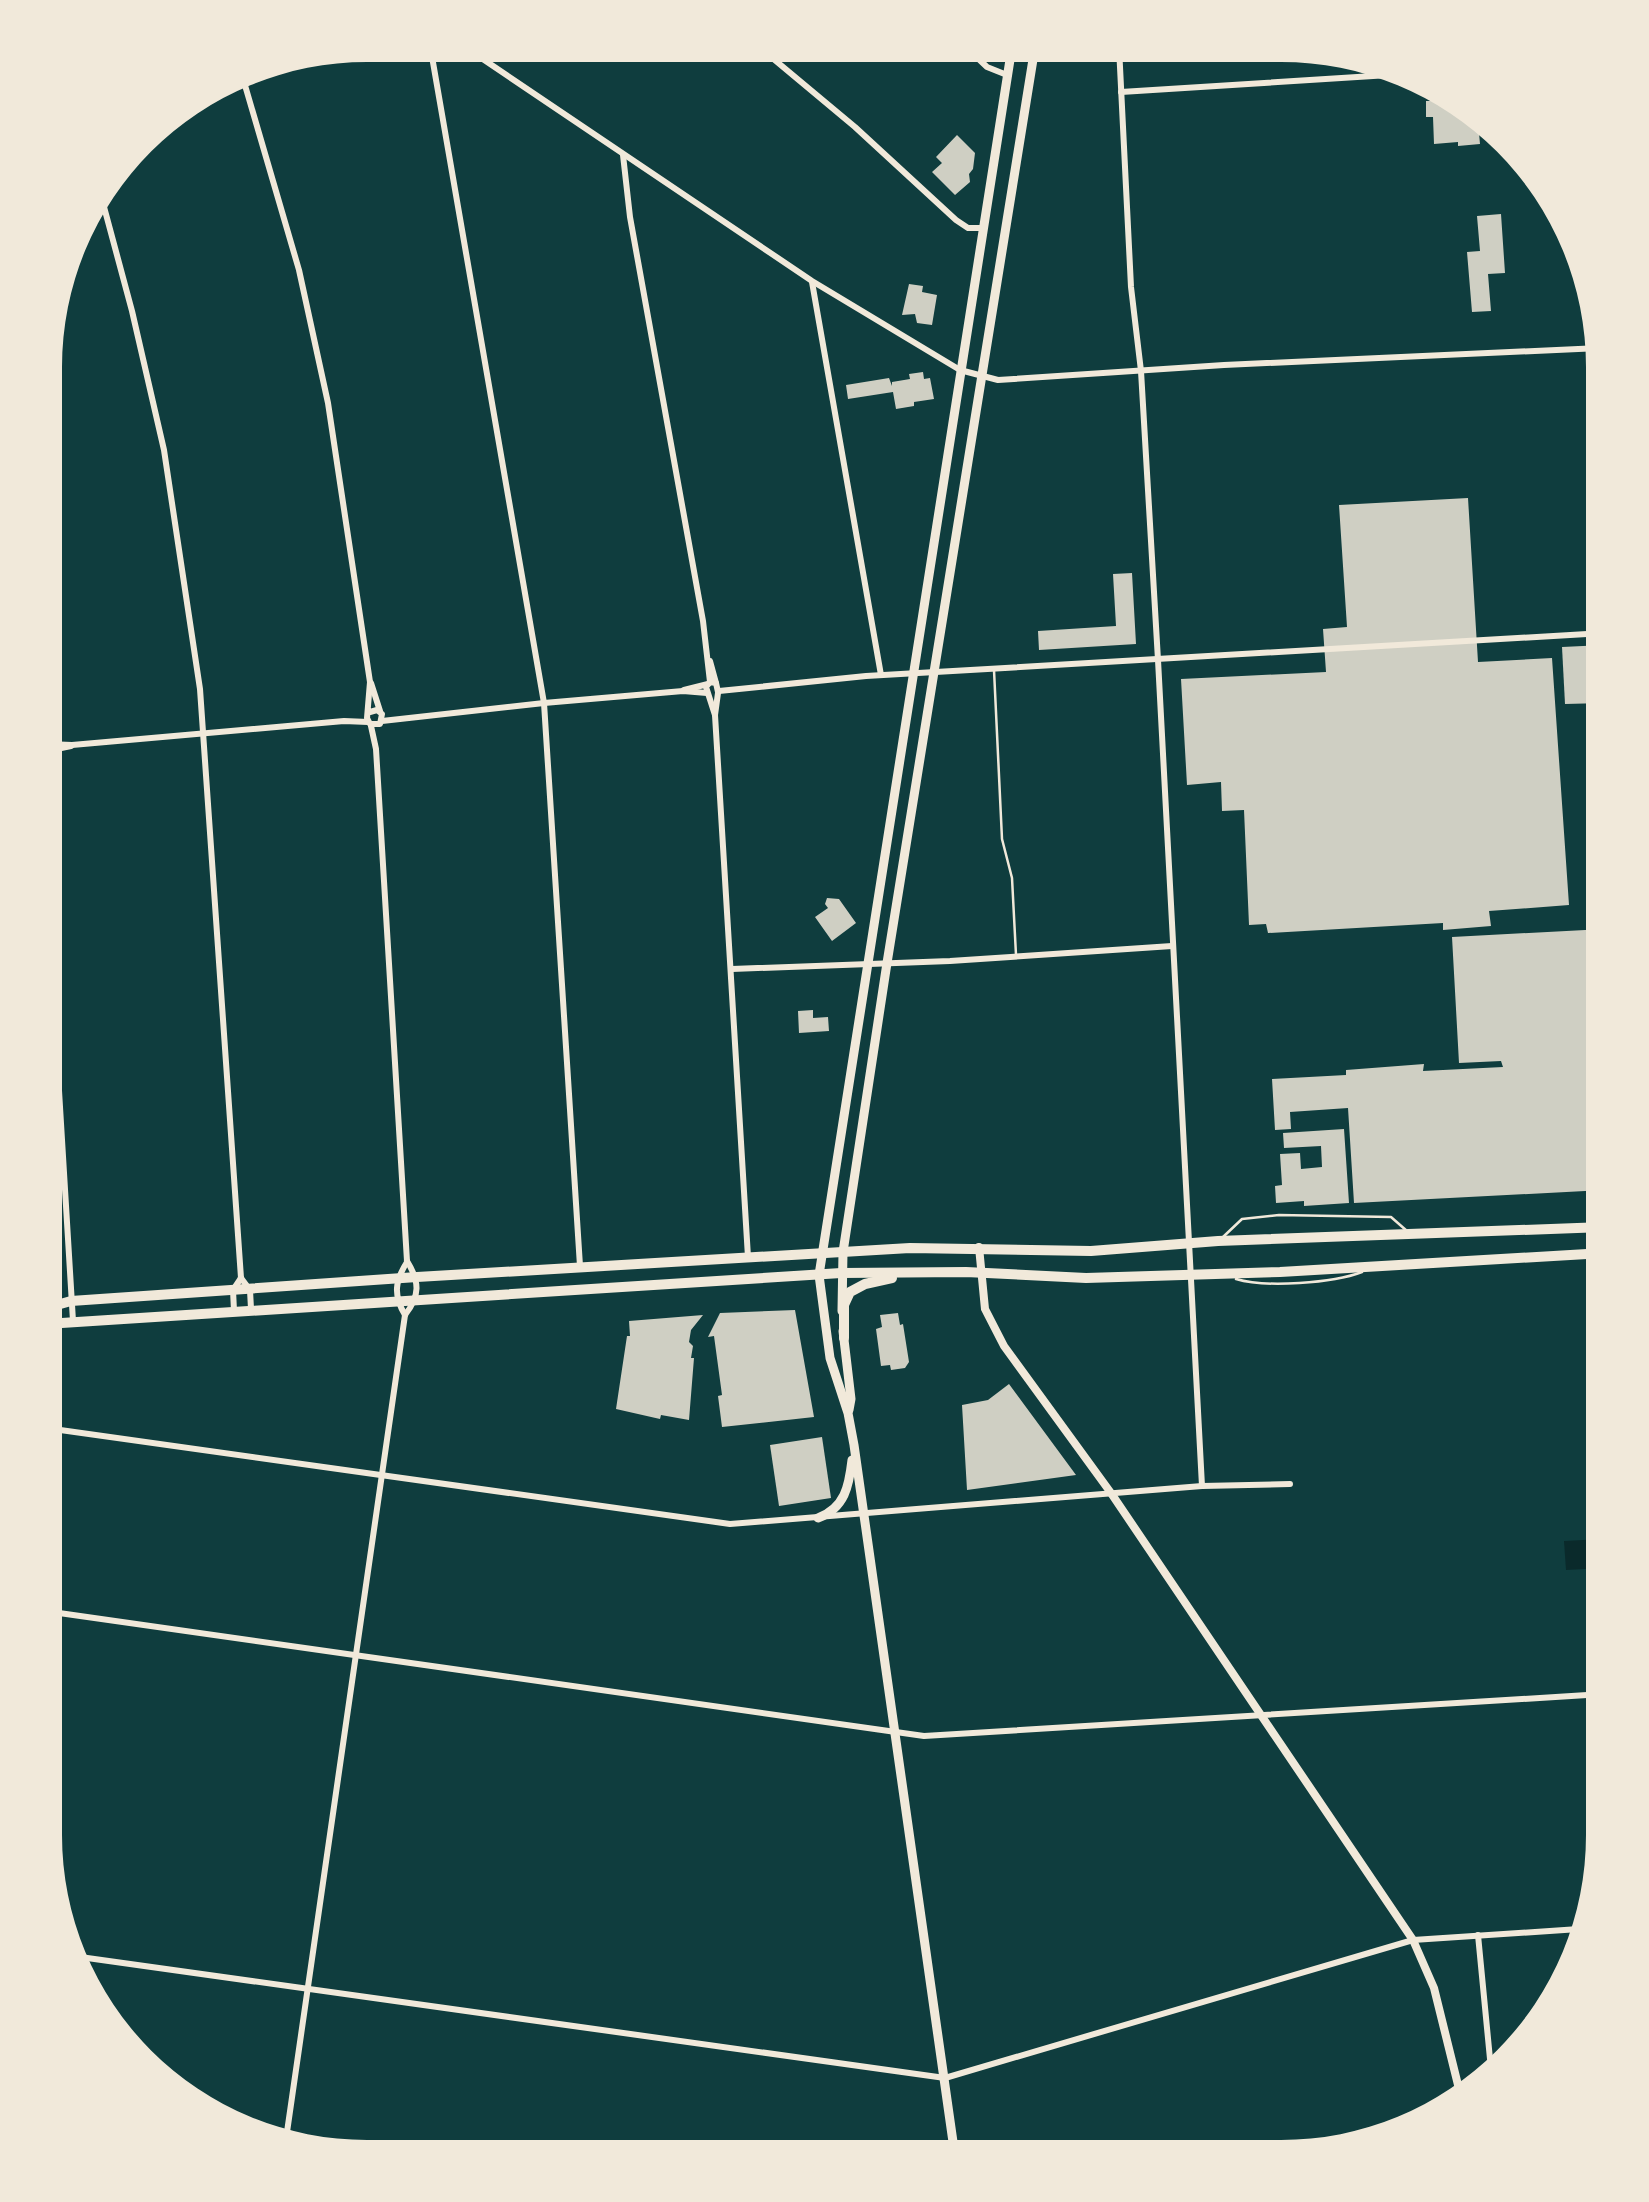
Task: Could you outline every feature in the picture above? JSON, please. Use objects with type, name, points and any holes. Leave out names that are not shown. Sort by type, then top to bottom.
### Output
[{"type":"main road","points":[[952,2140],[854,1445],[830,1358],[819,1274],[1009,62]]},
{"type":"main road","points":[[848,1413],[851,1399],[844,1338],[843,1252],[1033,62]]},
{"type":"main road","points":[[63,1303],[748,1256],[979,1248],[1091,1251],[1218,1241],[1586,1228]]},
{"type":"main road","points":[[63,1322],[841,1273],[980,1272],[1086,1278],[1586,1254]]},
{"type":"main road","points":[[844,1338],[844,1305],[850,1292],[865,1284],[913,1273]]},
{"type":"main road","points":[[818,1518],[834,1510],[843,1498],[854,1445]]},
{"type":"street","points":[[981,62],[1007,74]]},
{"type":"street","points":[[1120,62],[1158,660],[1202,1486]]},
{"type":"street","points":[[433,63],[544,703],[580,1268]]},
{"type":"street","points":[[488,63],[812,281],[960,370],[982,378],[1585,349]]},
{"type":"street","points":[[778,63],[956,220],[968,228],[983,228]]},
{"type":"street","points":[[1121,92],[1368,75]]},
{"type":"street","points":[[246,88],[299,270],[330,414],[370,682],[381,718],[376,749]]},
{"type":"street","points":[[623,154],[630,217],[713,688],[748,1256]]},
{"type":"street","points":[[105,212],[164,450],[183,568],[204,733],[241,1278],[250,1290],[252,1309]]},
{"type":"street","points":[[812,281],[881,675]]},
{"type":"street","points":[[63,746],[881,675],[1586,634]]},
{"type":"street","points":[[287,2129],[405,1315],[416,1300],[417,1277],[407,1261],[376,749],[369,718],[370,682]]},
{"type":"street","points":[[369,718],[381,718]]},
{"type":"street","points":[[732,969],[887,964],[1172,946]]},
{"type":"street","points":[[63,1165],[73,1321]]},
{"type":"street","points":[[979,1248],[985,1309],[1004,1346],[1110,1493],[1413,1940],[1434,1988],[1458,2083]]},
{"type":"street","points":[[405,1315],[396,1301],[397,1278],[407,1261]]},
{"type":"street","points":[[234,1310],[233,1290],[241,1278]]},
{"type":"street","points":[[63,1430],[730,1524],[1202,1486],[1290,1484]]},
{"type":"street","points":[[63,1614],[894,1732],[960,1736],[1586,1695]]},
{"type":"street","points":[[89,1958],[945,2078],[1413,1940],[1571,1929]]},
{"type":"street","points":[[1478,1935],[1490,2057]]},
{"type":"lane","points":[[994,670],[1002,839],[1012,878],[1017,956]]},
{"type":"lane","points":[[1218,1241],[1242,1220],[1292,1215],[1391,1217],[1411,1236]]},
{"type":"water","points":[[1586,1540],[1586,1569],[1566,1570],[1564,1541]]},
{"type":"building","points":[[1426,101],[1467,125],[1479,136],[1480,144],[1434,144],[1433,117],[1426,117]]},
{"type":"building","points":[[957,135],[975,153],[970,182],[955,195],[932,172],[942,163],[936,157]]},
{"type":"building","points":[[1501,214],[1505,273],[1488,274],[1491,311],[1472,312],[1467,252],[1480,251],[1477,216]]},
{"type":"building","points":[[909,284],[923,286],[922,292],[937,295],[932,325],[917,323],[915,314],[902,315]]},
{"type":"building","points":[[923,372],[924,379],[930,378],[934,399],[896,409],[893,392],[848,399],[846,385],[889,378],[892,386],[892,382],[910,379],[909,374]]},
{"type":"building","points":[[1468,498],[1478,662],[1552,658],[1569,905],[1489,911],[1491,926],[1443,930],[1443,923],[1268,933],[1266,924],[1249,925],[1244,810],[1222,811],[1221,782],[1187,785],[1181,679],[1326,672],[1323,629],[1347,627],[1339,505]]},
{"type":"building","points":[[1132,573],[1136,644],[1039,650],[1038,631],[1116,626],[1113,574]]},
{"type":"building","points":[[1586,646],[1586,703],[1565,704],[1562,647]]},
{"type":"building","points":[[827,898],[839,899],[856,923],[832,941],[815,917],[828,908]]},
{"type":"building","points":[[1586,930],[1586,1191],[1354,1203],[1348,1108],[1290,1112],[1291,1129],[1275,1130],[1272,1079],[1346,1075],[1346,1070],[1424,1064],[1423,1071],[1503,1067],[1501,1061],[1459,1063],[1452,937]]},
{"type":"building","points":[[813,1010],[813,1018],[828,1017],[829,1031],[799,1033],[798,1011]]},
{"type":"building","points":[[1344,1129],[1349,1203],[1276,1203],[1275,1186],[1282,1185],[1280,1154],[1300,1153],[1301,1169],[1322,1167],[1321,1146],[1284,1148],[1283,1133]]},
{"type":"building","points":[[795,1310],[814,1417],[722,1427],[714,1336],[708,1337],[720,1313]]},
{"type":"building","points":[[898,1313],[909,1362],[905,1368],[891,1370],[890,1365],[881,1366],[876,1329],[882,1327],[880,1315]]},
{"type":"building","points":[[703,1315],[691,1330],[689,1342],[694,1358],[689,1420],[661,1415],[660,1419],[616,1409],[630,1336],[629,1321]]},
{"type":"building","points":[[1009,1384],[1076,1475],[967,1490],[962,1405],[988,1400]]},
{"type":"building","points":[[822,1437],[831,1498],[779,1506],[770,1445]]}]
